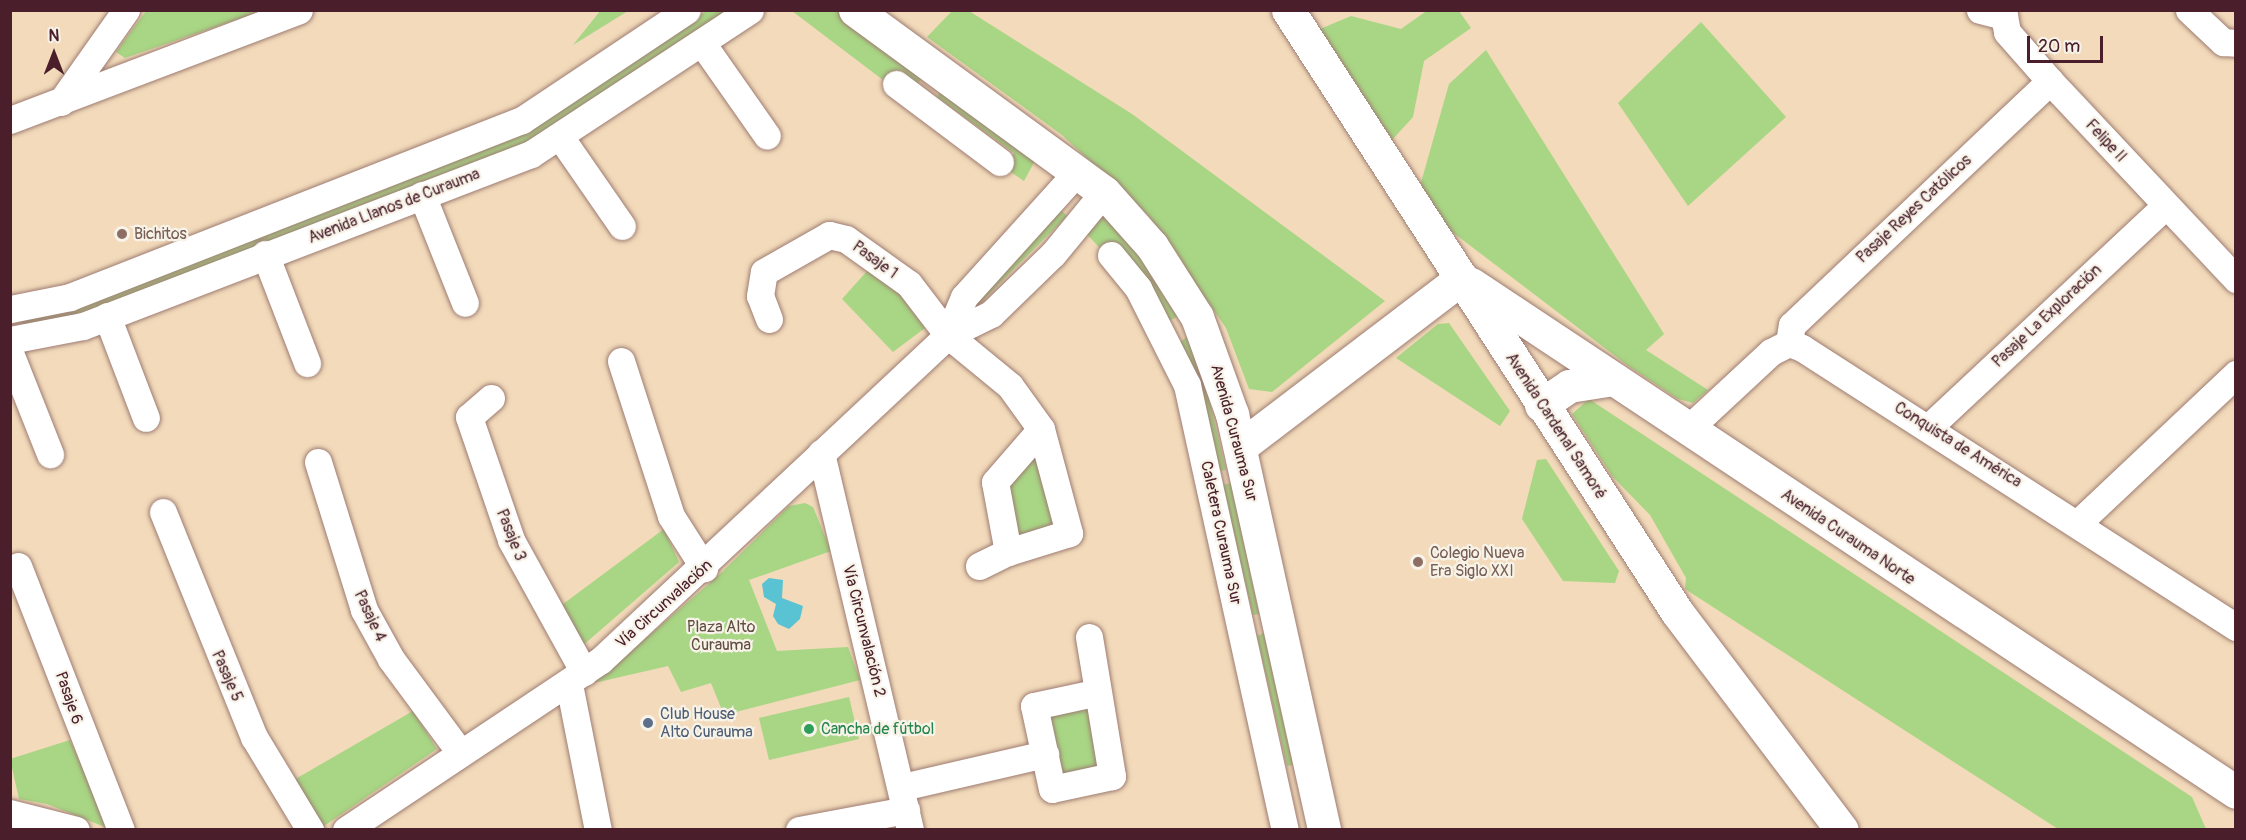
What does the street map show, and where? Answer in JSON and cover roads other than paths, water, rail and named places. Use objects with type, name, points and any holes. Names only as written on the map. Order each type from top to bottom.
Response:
[{"type":"main road","name":"Avenida Curauma Sur","points":[[855,10],[1104,192],[1152,246],[1197,317],[1243,459],[1324,830]]},
{"type":"main road","name":"Avenida Cardenal Samoré","points":[[1288,10],[1462,278],[1541,405],[1677,612],[1842,830]]},
{"type":"main road","name":"Avenida Curauma Norte","points":[[1462,278],[2235,792]]},
{"type":"main road","points":[[1243,459],[1462,278]]},
{"type":"main road","points":[[1541,405],[1569,386],[1612,379]]},
{"type":"street","points":[[61,102],[126,10]]},
{"type":"street","points":[[10,120],[299,10]]},
{"type":"street","name":"Avenida Llanos de Curauma","points":[[10,309],[70,297],[522,120],[687,10]]},
{"type":"street","name":"Avenida Llanos de Curauma","points":[[10,340],[58,334],[422,195],[561,138],[750,10]]},
{"type":"street","points":[[2189,10],[2223,42],[2235,43]]},
{"type":"street","name":"Felipe II","points":[[1997,12],[2007,32],[2050,81],[2235,279]]},
{"type":"street","points":[[702,43],[767,136]]},
{"type":"street","points":[[919,101],[941,72]]},
{"type":"street","name":"Pasaje Reyes Católicos","points":[[1789,344],[1792,326],[2050,81]]},
{"type":"street","points":[[896,84],[1000,162]]},
{"type":"street","points":[[561,138],[622,226]]},
{"type":"street","points":[[948,335],[964,297],[1078,171]]},
{"type":"street","points":[[948,335],[991,314],[1053,255],[1104,192]]},
{"type":"street","points":[[422,195],[465,303]]},
{"type":"street","name":"Pasaje La Exploración","points":[[1930,426],[2165,206]]},
{"type":"street","name":"Pasaje 1","points":[[769,319],[760,296],[764,272],[829,235],[846,239],[909,284],[948,335]]},
{"type":"street","points":[[265,255],[307,363]]},
{"type":"street","name":"Caletera Curauma Sur","points":[[1111,255],[1127,269],[1164,334],[1187,384],[1210,479],[1285,830]]},
{"type":"street","points":[[107,316],[146,418]]},
{"type":"street","points":[[1164,334],[1197,317]]},
{"type":"street","points":[[948,335],[1010,386],[1041,429],[1069,532],[1008,552],[980,566]]},
{"type":"street","name":"Vía Circunvalación","points":[[346,830],[459,752],[576,678],[705,568],[821,453],[948,335]]},
{"type":"street","points":[[1688,429],[1771,352],[1789,344]]},
{"type":"street","name":"Conquista de América","points":[[1789,344],[1930,426],[2079,522],[2235,627]]},
{"type":"street","points":[[10,354],[50,454]]},
{"type":"street","points":[[621,361],[671,516],[705,568]]},
{"type":"street","points":[[2079,522],[2235,374]]},
{"type":"street","name":"Pasaje 3","points":[[491,398],[469,417],[510,540],[576,678]]},
{"type":"street","points":[[1008,552],[995,482],[1041,429]]},
{"type":"street","name":"Vía Circunvalación 2","points":[[821,453],[906,809]]},
{"type":"street","points":[[1210,479],[1243,459]]},
{"type":"street","name":"Pasaje 4","points":[[318,462],[364,610],[391,659],[459,752]]},
{"type":"street","name":"Pasaje 5","points":[[163,512],[254,737],[310,830]]},
{"type":"street","name":"Pasaje 6","points":[[18,566],[121,830]]},
{"type":"street","points":[[1243,630],[1279,621]]},
{"type":"street","points":[[1089,637],[1097,679],[1094,693],[1112,776],[1052,789],[1034,706],[1094,693]]},
{"type":"street","points":[[576,678],[598,830]]},
{"type":"street","points":[[799,830],[906,809],[1045,754]]},
{"type":"street","points":[[1274,779],[1311,770]]},
{"type":"street","points":[[10,813],[76,830]]},
{"type":"water","points":[[769,578],[783,580],[782,598],[803,606],[800,619],[789,629],[778,624],[773,616],[776,604],[764,597],[762,584]]},
{"type":"place","name":"Bichitos","points":[[122,234]]},
{"type":"place","name":"Colegio Nueva Era Siglo XXI","points":[[1418,562]]},
{"type":"place","name":"Club House Alto Curauma","points":[[648,723]]},
{"type":"place","name":"Cancha de fútbol","points":[[809,729]]},
{"type":"park label","name":"Plaza Alto Curauma","points":[[721,636]]}]
